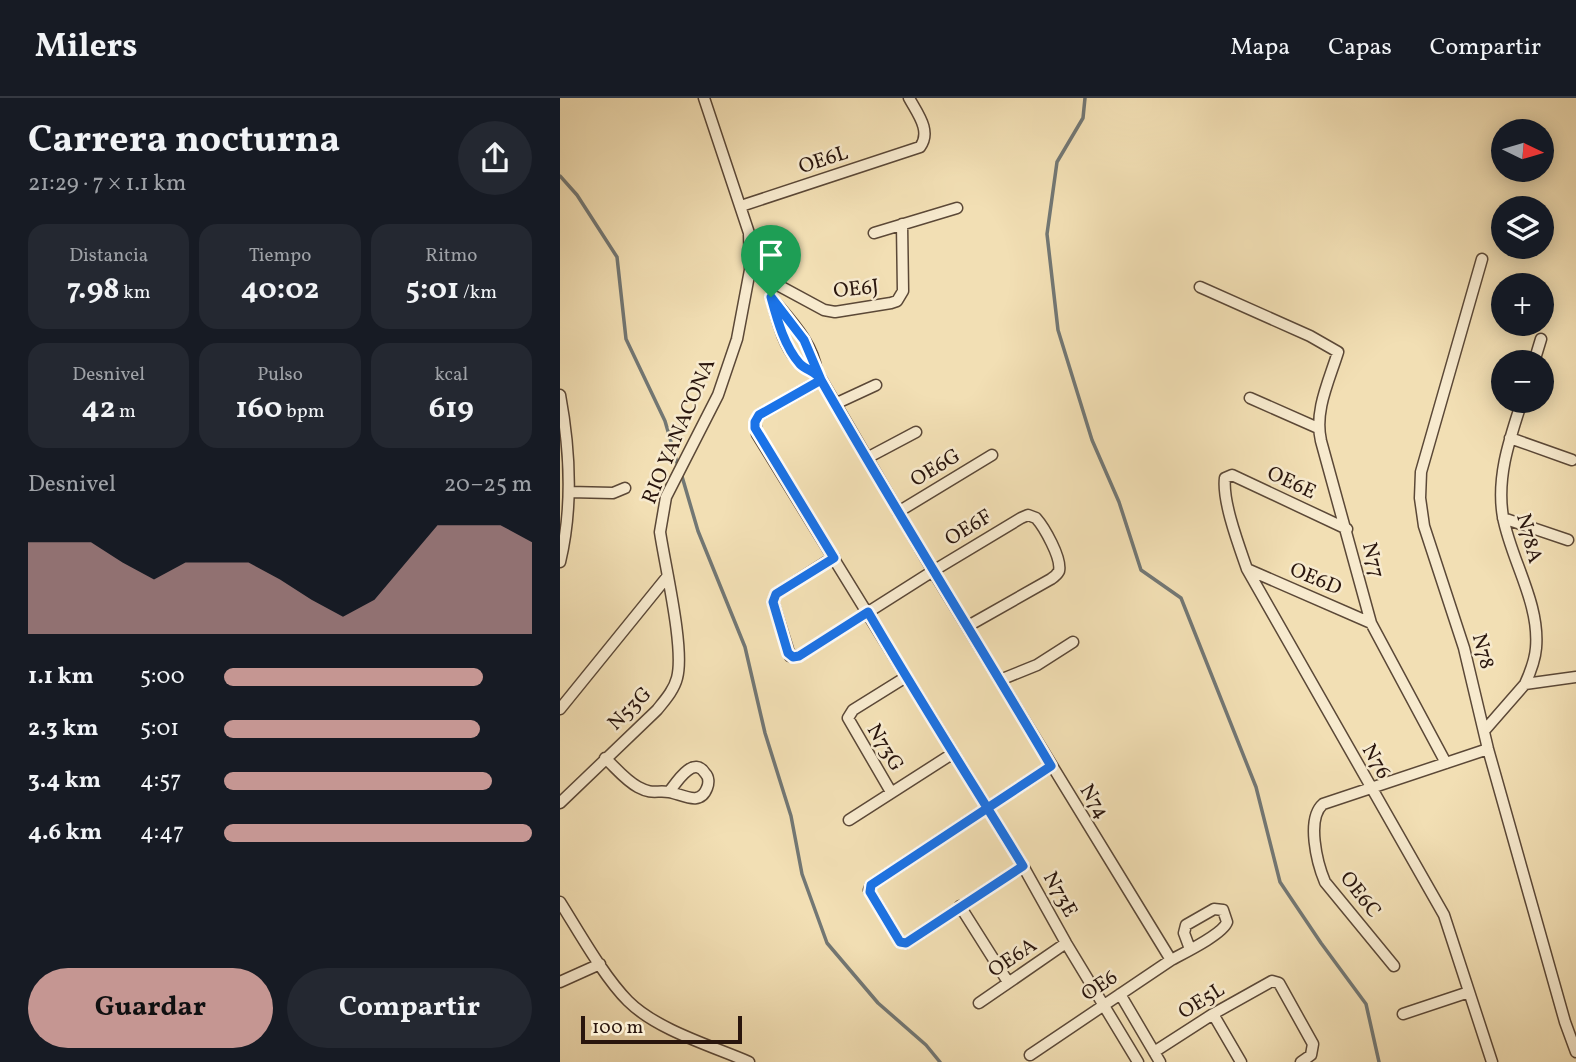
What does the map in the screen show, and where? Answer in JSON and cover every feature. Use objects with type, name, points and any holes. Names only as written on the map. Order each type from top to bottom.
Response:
[{"type":"street","name":"RIO YANACONA","points":[[667,577],[660,523],[671,486],[709,413],[737,339],[750,271],[749,233],[704,98]]},
{"type":"street","name":"OE6L","points":[[741,206],[916,149],[923,144],[925,131],[909,98]]},
{"type":"street","points":[[874,233],[957,208]]},
{"type":"street","name":"OE6J","points":[[750,271],[824,310],[847,310],[891,303],[897,300],[903,291],[902,225]]},
{"type":"street","name":"N78","points":[[1482,259],[1421,472],[1420,498],[1424,526],[1464,648],[1488,749],[1565,1022],[1576,1052]]},
{"type":"street","points":[[767,280],[778,323],[792,353],[804,368],[819,376]]},
{"type":"street","name":"N77","points":[[1200,286],[1338,352],[1320,408],[1318,428],[1371,623],[1446,763]]},
{"type":"street","points":[[771,297],[804,340],[819,376]]},
{"type":"street","points":[[1538,350],[1541,339]]},
{"type":"street","name":"N74","points":[[819,376],[933,571],[1171,960]]},
{"type":"street","name":"N73E","points":[[819,376],[759,415],[755,422],[757,434],[1023,866],[1138,1062]]},
{"type":"street","points":[[835,404],[876,385]]},
{"type":"street","points":[[560,394],[569,492],[560,562]]},
{"type":"street","points":[[1250,398],[1318,428]]},
{"type":"street","name":"N78A","points":[[1518,413],[1503,469],[1501,492],[1503,518],[1535,628],[1536,650],[1525,684]]},
{"type":"street","points":[[867,458],[916,432]]},
{"type":"street","points":[[1510,438],[1572,460]]},
{"type":"street","name":"OE6G","points":[[898,512],[992,455]]},
{"type":"street","name":"OE6E","points":[[1224,482],[1227,476],[1232,475],[1347,529]]},
{"type":"street","name":"N76","points":[[1224,482],[1247,569],[1444,915],[1492,1062]]},
{"type":"street","points":[[569,492],[613,492],[625,488]]},
{"type":"street","name":"OE6F","points":[[834,558],[776,594],[774,606],[788,653],[793,657],[799,656],[1021,518],[1028,515],[1036,518],[1054,550],[1058,573],[968,626]]},
{"type":"street","points":[[1503,518],[1568,540]]},
{"type":"street","name":"OE6D","points":[[1247,569],[1371,623]]},
{"type":"street","points":[[560,709],[667,577]]},
{"type":"street","name":"N53G","points":[[560,803],[657,710],[675,685],[680,659],[667,577]]},
{"type":"street","points":[[1000,680],[1037,665],[1073,642]]},
{"type":"street","name":"N73G","points":[[891,792],[848,718],[853,710],[906,677]]},
{"type":"street","points":[[1485,731],[1525,684],[1576,677]]},
{"type":"street","name":"OE6C","points":[[1394,966],[1325,882],[1316,848],[1316,814],[1319,807],[1488,749]]},
{"type":"street","points":[[849,820],[952,754]]},
{"type":"street","points":[[605,758],[625,779],[637,787],[658,794],[670,792]]},
{"type":"street","points":[[1023,866],[906,943],[900,942],[870,892],[871,885],[1051,766]]},
{"type":"street","points":[[560,902],[600,964],[628,1001],[667,1027],[749,1062]]},
{"type":"street","points":[[960,906],[1008,982]]},
{"type":"street","name":"OE6A","points":[[979,1003],[1066,943]]},
{"type":"street","name":"OE6","points":[[1030,1055],[1190,949]]},
{"type":"street","points":[[560,982],[600,964]]},
{"type":"street","name":"OE5L","points":[[1157,1057],[1213,1014],[1268,982],[1279,983],[1313,1044],[1311,1055],[1301,1062]]},
{"type":"street","points":[[1403,1014],[1469,992]]},
{"type":"street","points":[[1120,994],[1157,1057]]},
{"type":"street","points":[[1213,1014],[1241,1062]]},
{"type":"waterway","points":[[1085,98],[1083,118],[1057,162],[1047,234],[1058,330],[1092,440],[1119,502],[1141,570],[1181,598],[1256,787],[1280,882],[1366,1004],[1379,1062]]},
{"type":"waterway","points":[[560,176],[577,195],[617,257],[626,339],[665,421],[678,466]]},
{"type":"waterway","points":[[681,473],[698,531],[745,647],[765,733],[791,816],[802,874],[827,943],[878,1003],[926,1045],[940,1062]]},
{"type":"route","points":[[771,297],[778,323],[792,353],[804,368],[817,372],[821,380],[933,571],[1051,766],[987,807],[871,885],[870,892],[900,942],[906,943],[1023,866],[987,807],[952,754],[868,612],[799,656],[793,657],[788,653],[773,602],[776,594],[834,558],[755,428],[759,415],[821,380],[804,340],[771,297]]}]
